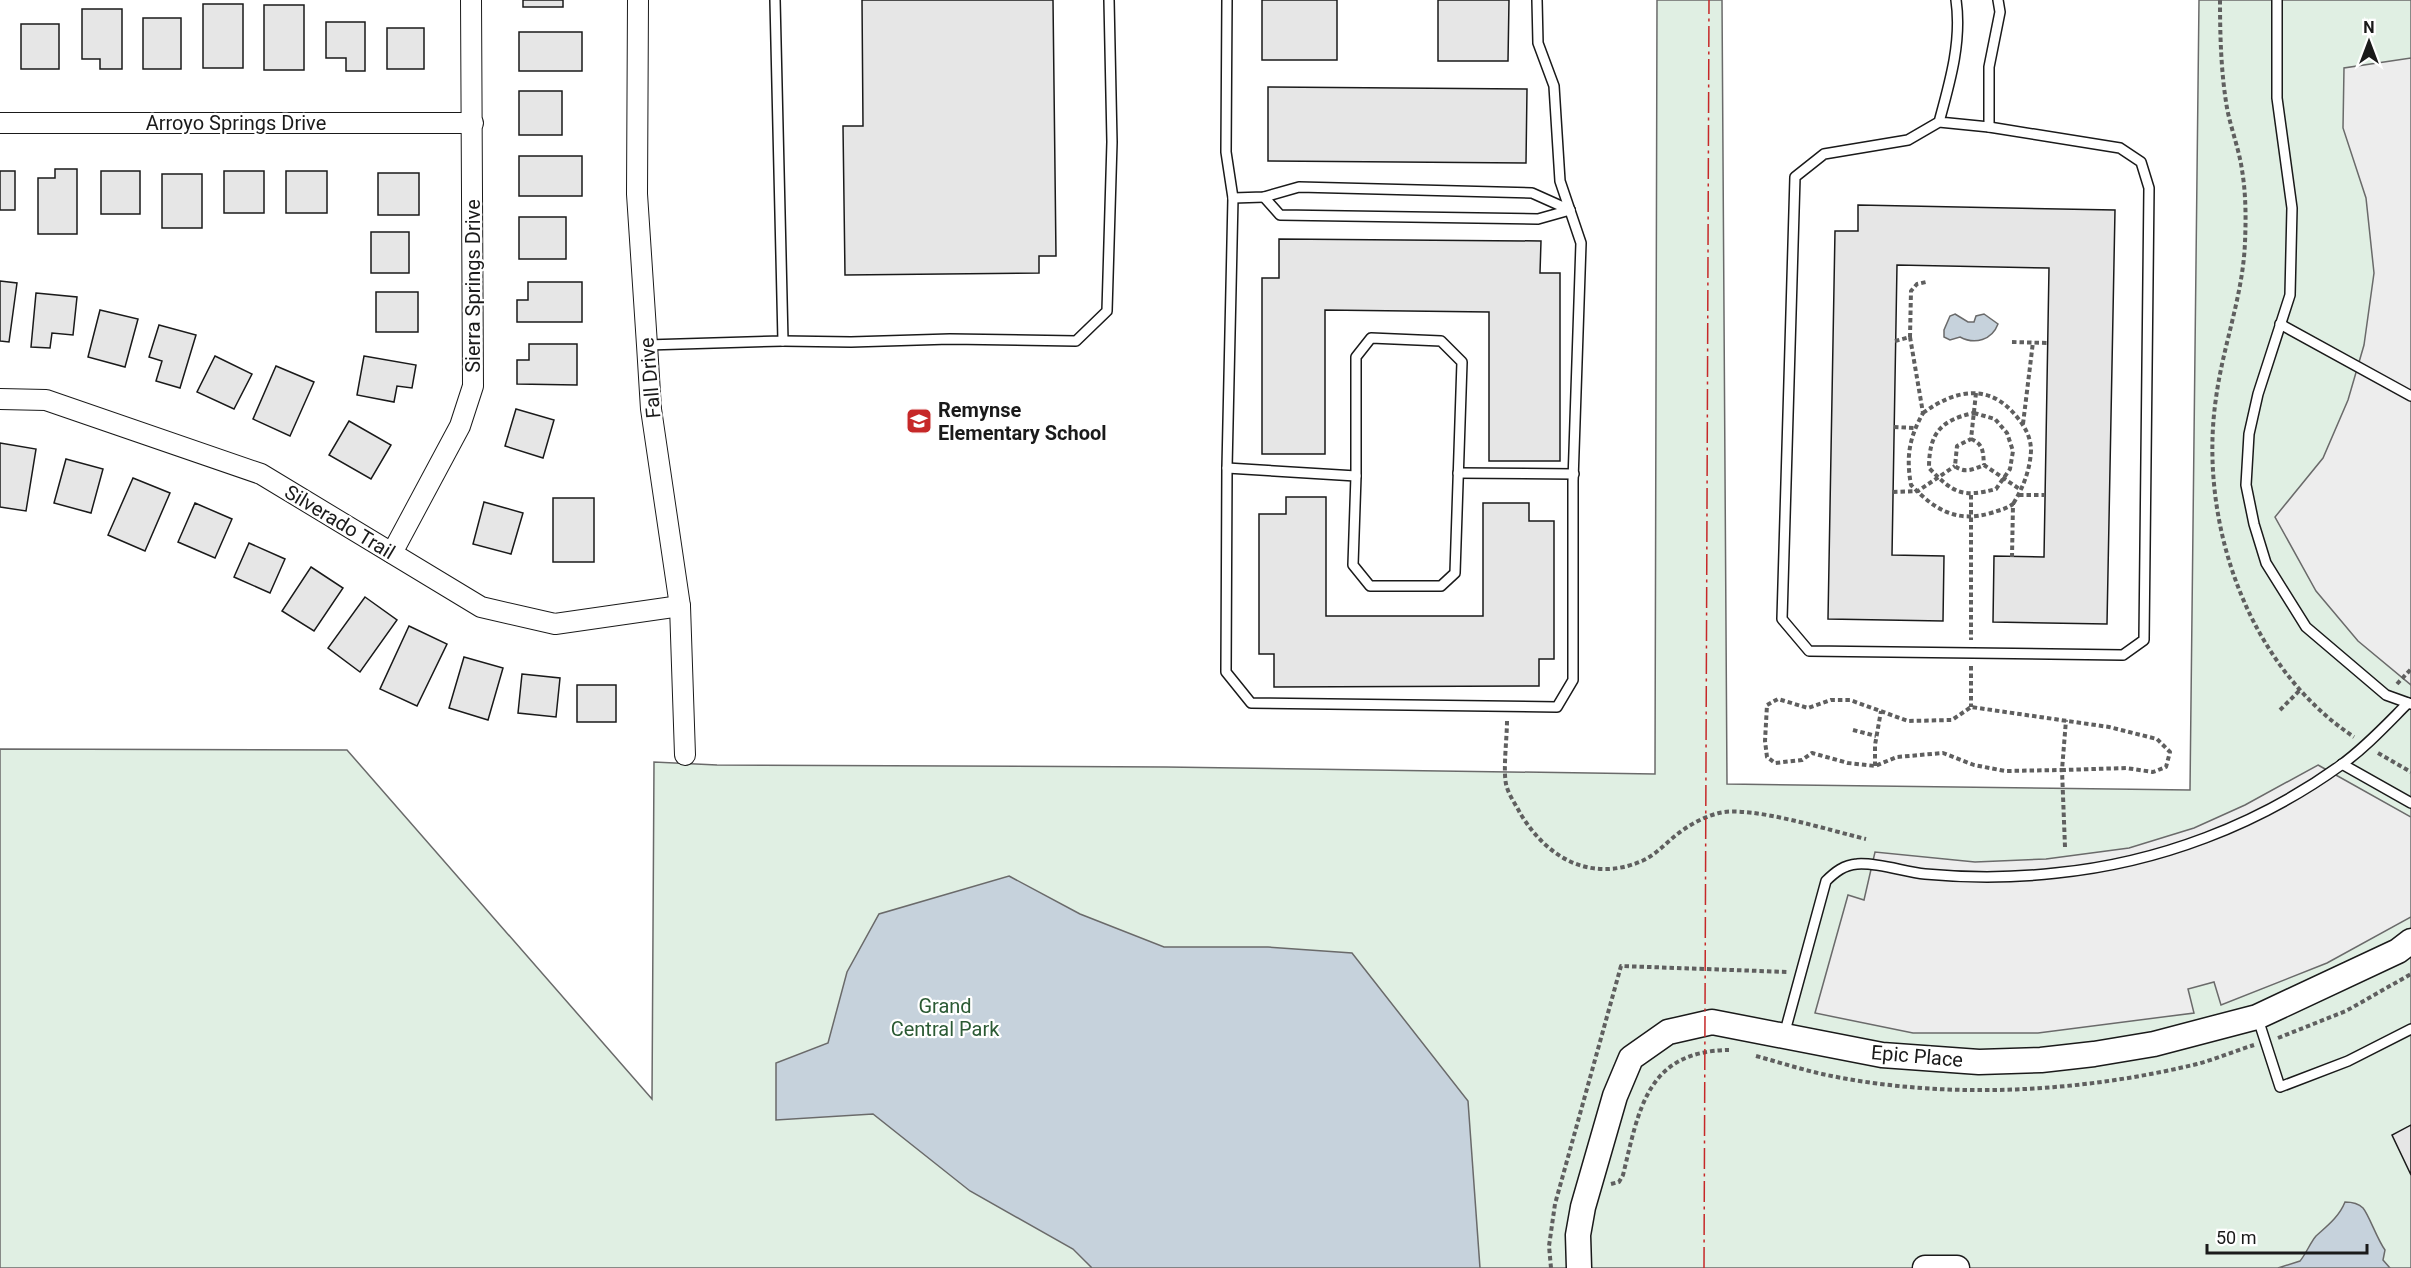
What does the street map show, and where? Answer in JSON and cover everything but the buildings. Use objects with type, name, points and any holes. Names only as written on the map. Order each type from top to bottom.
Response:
[{"type":"street","name":"Sierra Springs Drive","points":[[392,554],[460,426],[473,386],[471,0]]},
{"type":"street","name":"Fall Drive","points":[[638,0],[637,194],[651,410],[680,606],[686,754]]},
{"type":"street","name":"Arroyo Springs Drive","points":[[0,123],[473,123]]},
{"type":"street","name":"Silverado Trail","points":[[0,399],[46,400],[261,474],[480,607],[555,624],[680,606]]},
{"type":"street","name":"Epic Place","points":[[1579,1268],[1578,1235],[1582,1207],[1615,1096],[1631,1058],[1668,1032],[1712,1022],[1882,1055],[1979,1062],[2041,1060],[2154,1044],[2258,1017],[2398,951],[2411,941]]},
{"type":"street","points":[[1925,1268],[1956,1268]]},
{"type":"lane","points":[[775,0],[783,341]]},
{"type":"lane","points":[[647,345],[950,339],[1076,341],[1107,311],[1112,142],[1109,0]]},
{"type":"lane","points":[[1227,0],[1226,152],[1233,198],[1227,468],[1226,672],[1251,703],[1557,708],[1573,680],[1574,474],[1581,243],[1560,181],[1554,86],[1538,43],[1537,1]]},
{"type":"lane","points":[[1939,122],[1953,72],[1958,15],[1956,0]]},
{"type":"lane","points":[[1989,127],[1989,67],[2000,12],[1998,0]]},
{"type":"lane","points":[[1784,1035],[1826,881],[1840,868],[1857,864],[1924,874],[1996,877],[2056,873],[2108,866],[2154,856],[2208,838],[2280,802],[2342,764],[2409,703],[2386,695],[2306,627],[2266,563],[2248,494],[2249,434],[2258,394],[2290,295],[2292,208],[2277,98],[2277,0]]},
{"type":"lane","points":[[1939,122],[1989,127],[2120,148],[2141,162],[2149,188],[2144,640],[2123,655],[1809,651],[1782,619],[1795,177],[1824,154],[1908,140],[1939,122]]},
{"type":"lane","points":[[1233,198],[1264,197],[1299,187],[1532,193],[1570,210]]},
{"type":"lane","points":[[1264,197],[1280,215],[1538,219],[1570,210]]},
{"type":"lane","points":[[2280,324],[2411,396]]},
{"type":"lane","points":[[1371,338],[1441,341],[1462,362],[1455,573],[1441,586],[1370,586],[1353,564],[1356,476],[1356,357],[1371,338]]},
{"type":"lane","points":[[1227,468],[1356,476]]},
{"type":"lane","points":[[1458,472],[1574,474]]},
{"type":"lane","points":[[2342,764],[2411,803]]},
{"type":"lane","points":[[2258,1017],[2280,1087],[2348,1061],[2411,1029]]},
{"type":"path","points":[[1923,413],[1910,337],[1911,291],[1917,284],[1926,282]]},
{"type":"path","points":[[1895,341],[1910,337]]},
{"type":"path","points":[[2012,342],[2048,343]]},
{"type":"path","points":[[2023,424],[2033,342]]},
{"type":"path","points":[[1971,439],[1976,393]]},
{"type":"path","points":[[1976,393],[1994,396],[2012,411],[2027,429],[2031,449],[2028,472],[2013,504],[2006,509],[1973,518],[1954,516],[1937,508],[1911,485],[1908,449],[1914,428],[1923,413],[1937,403],[1956,396],[1976,393]]},
{"type":"path","points":[[1974,413],[1995,419],[2007,433],[2013,452],[2010,469],[1996,489],[1961,494],[1929,468],[1929,449],[1937,432],[1955,417],[1974,413]]},
{"type":"path","points":[[1894,427],[1914,428]]},
{"type":"path","points":[[1955,466],[1957,446],[1971,439],[1983,448],[1984,465]]},
{"type":"path","points":[[1984,465],[2005,479],[2020,493],[2045,495]]},
{"type":"path","points":[[1955,466],[1960,470],[1970,471],[1984,465]]},
{"type":"path","points":[[1893,492],[1918,491],[1955,466]]},
{"type":"path","points":[[1971,494],[1973,518],[1971,707]]},
{"type":"path","points":[[2012,557],[2013,504]]},
{"type":"path","points":[[2280,710],[2301,689]]},
{"type":"path","points":[[1779,699],[1808,708],[1831,700],[1850,700],[1908,721],[1952,720],[1971,707],[2006,714],[2109,727],[2157,738],[2170,752],[2166,767],[2153,772],[2126,768],[2005,771],[1974,765],[1943,753],[1897,757],[1875,766],[1848,763],[1812,753],[1802,760],[1776,763],[1767,757],[1765,741],[1767,705],[1779,699]]},
{"type":"path","points":[[1507,707],[1506,785],[1528,825],[1542,843],[1566,860],[1580,865],[1613,869],[1629,866],[1653,855],[1687,827],[1702,819],[1719,813],[1737,811],[1866,839]]},
{"type":"path","points":[[1875,766],[1876,736],[1881,711]]},
{"type":"path","points":[[2065,847],[2062,770],[2066,720]]},
{"type":"path","points":[[1853,730],[1876,736]]},
{"type":"path","points":[[1551,1268],[1549,1246],[1555,1204],[1621,966],[1800,973]]},
{"type":"green space","name":"Grand Central Park","points":[[1657,0],[1722,0],[1727,784],[2190,790],[2199,0],[2411,0],[2411,1268],[0,1268],[0,749],[347,750],[652,1099],[654,762],[717,765],[1166,767],[1655,774]]},
{"type":"shaded area","points":[[2411,58],[2411,685],[2358,641],[2316,591],[2275,517],[2323,458],[2348,400],[2364,345],[2374,273],[2366,198],[2343,128],[2344,68]]},
{"type":"shaded area","points":[[1955,314],[1968,322],[1974,322],[1976,316],[1984,314],[1998,324],[1992,334],[1982,340],[1971,341],[1960,337],[1950,340],[1944,337],[1944,330],[1950,316]]},
{"type":"shaded area","points":[[2318,765],[2411,817],[2411,917],[2327,963],[2221,1005],[2214,982],[2188,989],[2194,1013],[2038,1033],[1913,1033],[1815,1013],[1848,895],[1864,900],[1875,852],[1975,862],[2046,859],[2129,848],[2194,828],[2245,805]]},
{"type":"shaded area","points":[[1009,876],[1080,914],[1164,947],[1268,947],[1352,953],[1468,1101],[1480,1268],[1092,1268],[1073,1249],[970,1191],[873,1114],[776,1120],[776,1063],[828,1043],[847,972],[879,914]]},
{"type":"shaded area","points":[[2345,1202],[2357,1204],[2365,1211],[2385,1250],[2383,1260],[2390,1268],[2278,1268],[2300,1261],[2316,1236],[2336,1217]]},
{"type":"power","points":[[1704,1268],[1709,0]]},
{"type":"place","name":"Remynse Elementary School","points":[[919,421]]}]
